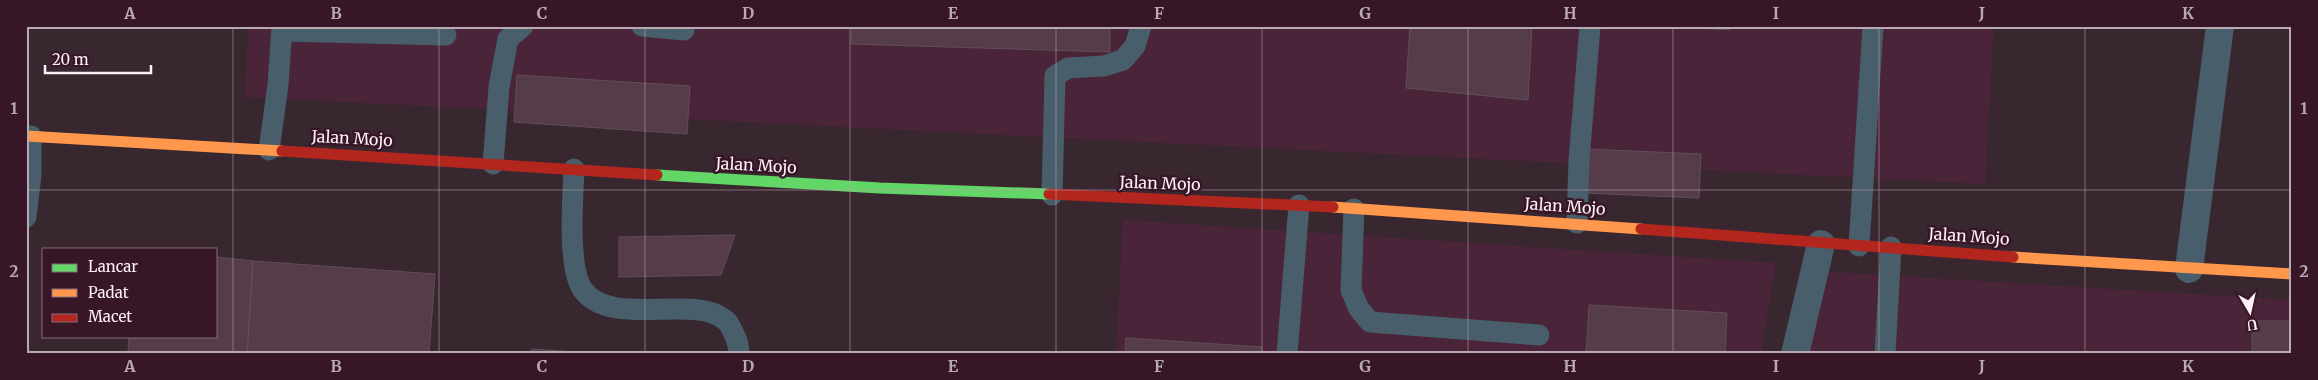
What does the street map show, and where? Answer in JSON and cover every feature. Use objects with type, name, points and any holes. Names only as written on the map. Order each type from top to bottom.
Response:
[{"type":"street","points":[[2189,269],[2220,26]]},
{"type":"street","name":"Jalan Mojo","points":[[29,136],[700,178],[1299,205],[1577,223],[1821,244],[1891,247],[2189,269],[2292,274]]},
{"type":"street","points":[[1795,354],[1821,244]]},
{"type":"lane","points":[[494,164],[498,86],[508,39],[523,26]]},
{"type":"lane","points":[[642,26],[684,30]]},
{"type":"lane","points":[[1052,195],[1055,76],[1068,68],[1104,66],[1123,60],[1135,46],[1141,26]]},
{"type":"lane","points":[[1577,223],[1579,160],[1590,26]]},
{"type":"lane","points":[[1859,246],[1873,26]]},
{"type":"lane","points":[[268,150],[278,85],[282,29],[446,35]]},
{"type":"lane","points":[[26,217],[31,175],[29,136]]},
{"type":"lane","points":[[574,169],[572,231],[575,267],[582,289],[595,302],[619,308],[710,311],[726,320],[740,344],[739,354]]},
{"type":"lane","points":[[1287,354],[1299,205]]},
{"type":"lane","points":[[1354,209],[1351,290],[1359,309],[1370,322],[1539,335]]},
{"type":"lane","points":[[1885,354],[1891,247]]},
{"type":"shaded area","points":[[248,26],[1994,26],[1985,184],[245,97]]},
{"type":"shaded area","points":[[1123,220],[1776,263],[1761,354],[1116,354]]},
{"type":"shaded area","points":[[1815,271],[2292,300],[2292,354],[1798,354]]},
{"type":"building","points":[[852,26],[1110,26],[1110,52],[851,44]]},
{"type":"building","points":[[1410,26],[1532,26],[1528,100],[1406,88]]},
{"type":"building","points":[[1675,26],[1730,26],[1729,30]]},
{"type":"building","points":[[2252,26],[2292,26],[2292,29]]},
{"type":"building","points":[[517,75],[690,86],[687,134],[514,122]]},
{"type":"building","points":[[1587,149],[1701,154],[1699,198],[1584,193]]},
{"type":"building","points":[[735,235],[721,275],[619,277],[619,237]]},
{"type":"building","points":[[218,257],[253,261],[247,354],[128,354],[129,338],[218,338]]},
{"type":"building","points":[[253,261],[435,274],[429,354],[247,354]]},
{"type":"building","points":[[1589,305],[1727,313],[1725,354],[1586,354]]},
{"type":"building","points":[[2252,321],[2292,321],[2292,354],[2252,354]]},
{"type":"building","points":[[1126,338],[1262,347],[1261,354],[1125,354]]},
{"type":"building","points":[[532,349],[602,354],[531,354]]},
{"type":"traffic: fast","points":[[657,175],[880,188],[1049,194]]},
{"type":"traffic: slow","points":[[26,136],[282,151]]},
{"type":"traffic: slow","points":[[1333,207],[1641,229]]},
{"type":"traffic: slow","points":[[2013,257],[2292,274]]},
{"type":"traffic: jam","points":[[282,151],[657,175]]},
{"type":"traffic: jam","points":[[1049,194],[1333,207]]},
{"type":"traffic: jam","points":[[1641,229],[2013,257]]}]
